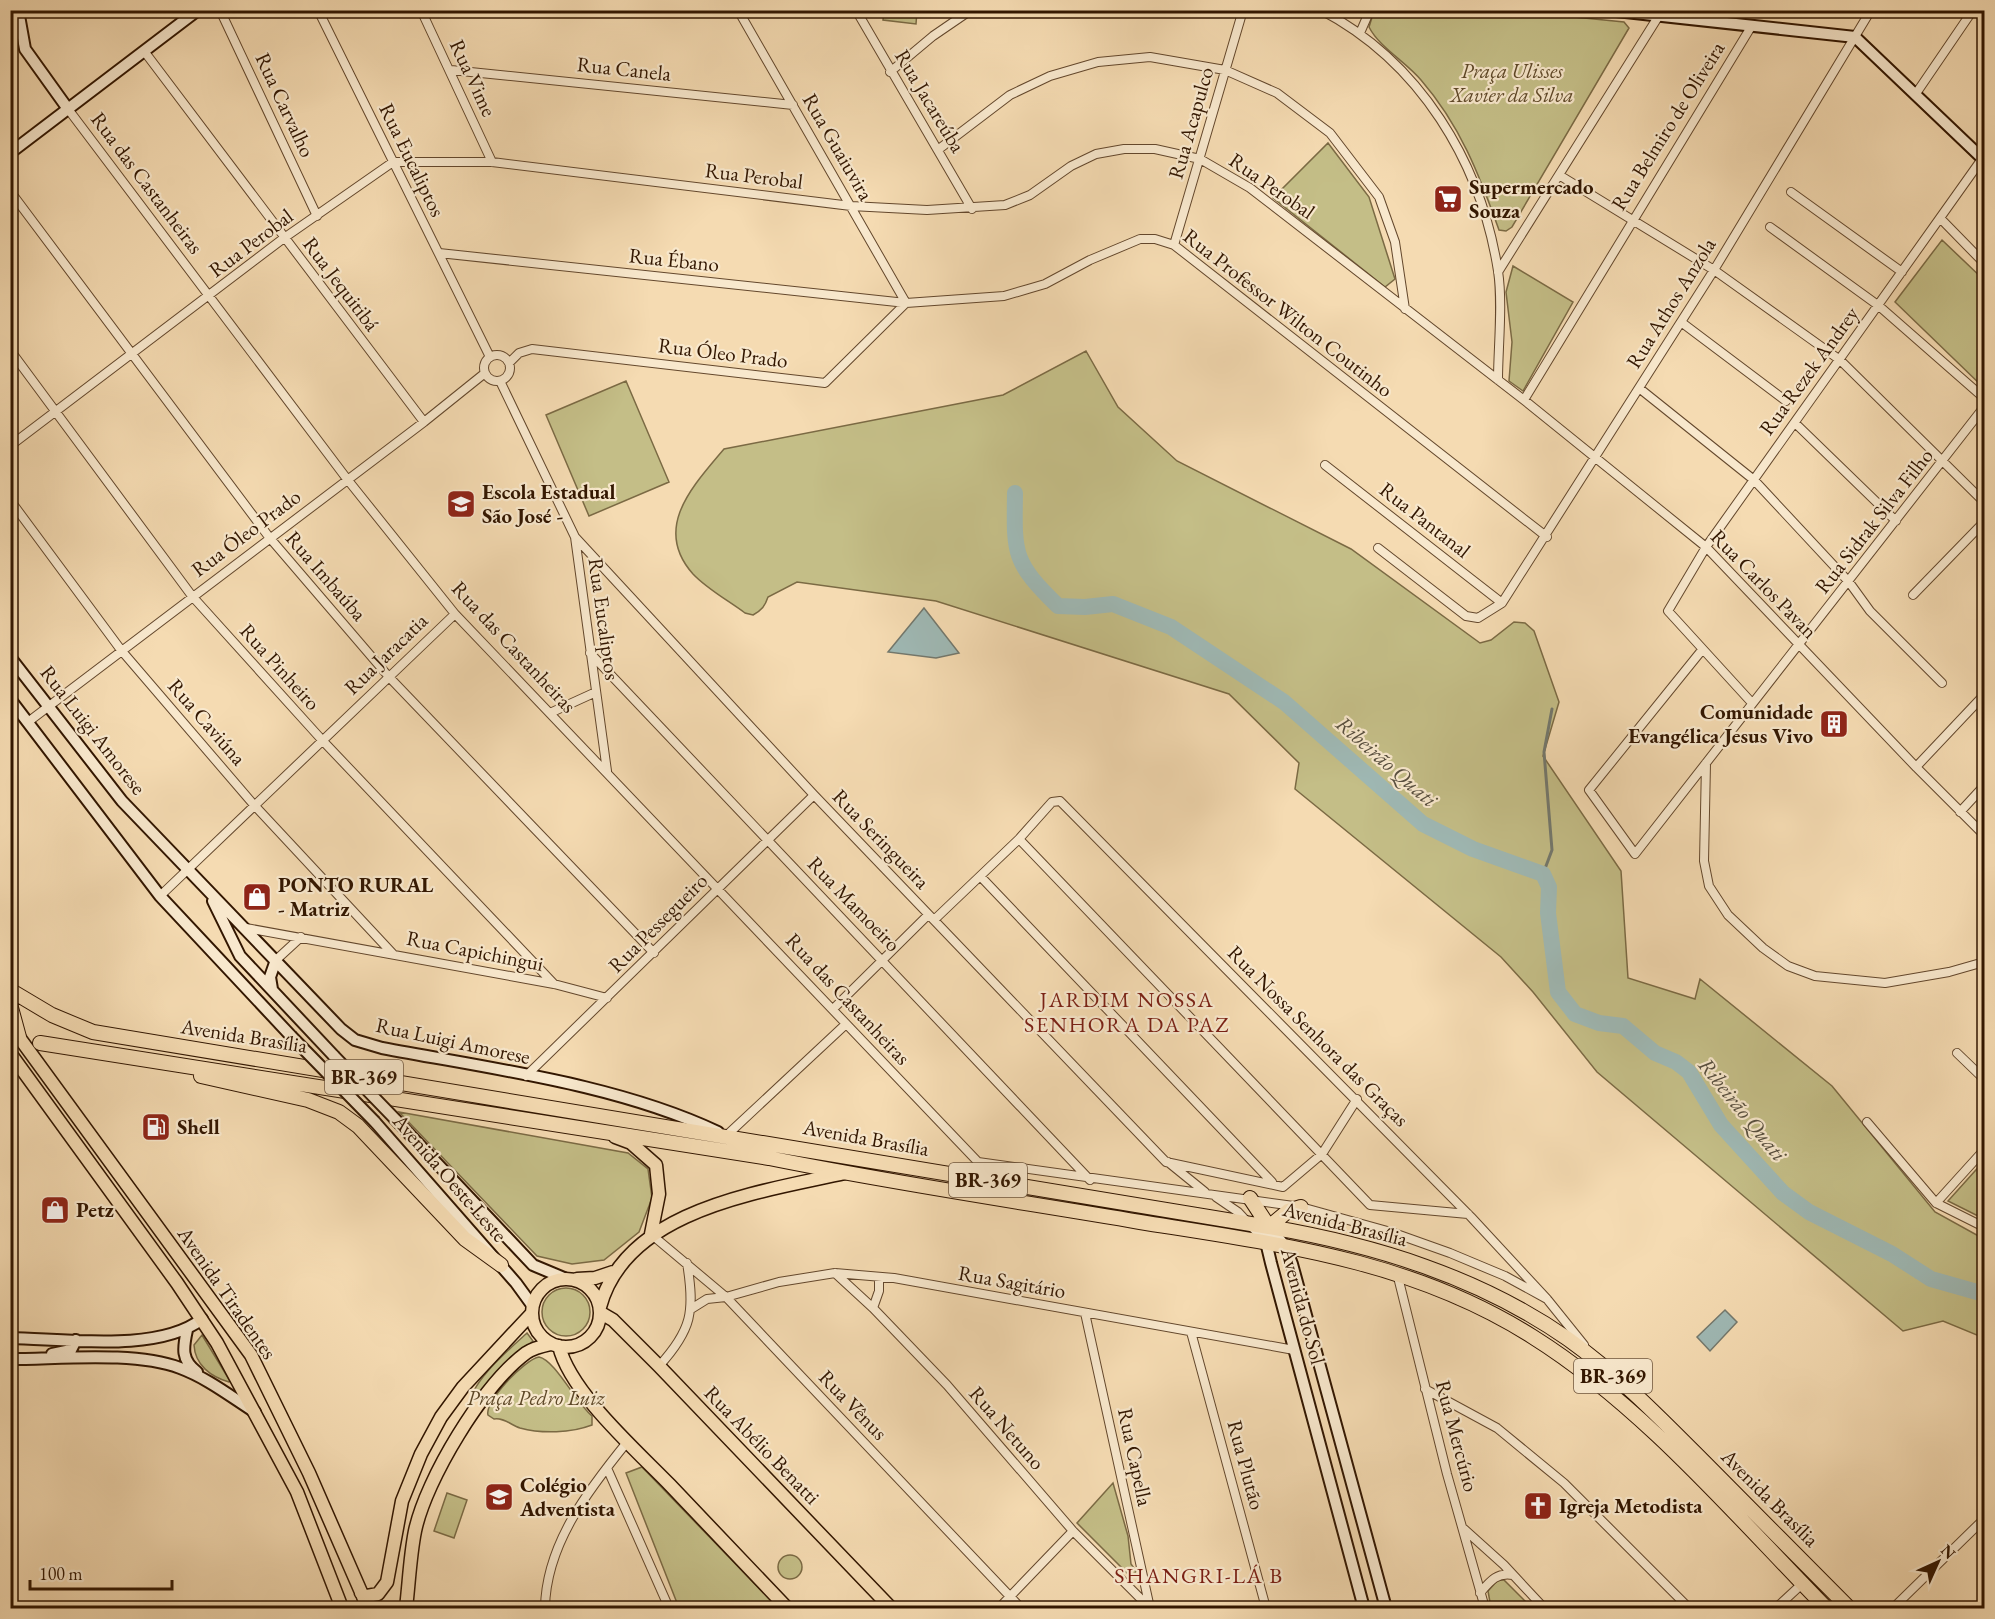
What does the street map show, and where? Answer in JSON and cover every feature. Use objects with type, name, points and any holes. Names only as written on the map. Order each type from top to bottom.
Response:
[{"type":"highway","name":"Avenida Brasília","points":[[10,990],[52,1016],[93,1032],[1269,1227],[1360,1245],[1428,1267],[1510,1305],[1559,1334],[1595,1360],[1657,1415],[1849,1608]]},
{"type":"highway","points":[[10,1004],[15,1031]]},
{"type":"highway","name":"Avenida Brasília","points":[[40,1043],[769,1158],[845,1173],[1266,1242],[1396,1272],[1497,1316],[1580,1369],[1642,1421],[1826,1608]]},
{"type":"highway","points":[[140,1059],[231,1084],[308,1100],[339,1112],[358,1126],[465,1239],[501,1265]]},
{"type":"highway","points":[[1250,1198],[1269,1227],[1288,1211],[1301,1207]]},
{"type":"main road","name":"Avenida Tiradentes","points":[[15,1031],[250,1355],[309,1473],[368,1608]]},
{"type":"main road","name":"Avenida Tiradentes","points":[[10,1053],[202,1319],[256,1413],[297,1492],[342,1608]]},
{"type":"main road","points":[[10,1063],[32,1082],[49,1085],[64,1097]]},
{"type":"main road","points":[[606,1133],[631,1143],[656,1165],[660,1194],[651,1234]]},
{"type":"main road","points":[[361,1593],[367,1596],[378,1594],[387,1582],[402,1501],[421,1454],[441,1417],[463,1387],[532,1309],[544,1286],[570,1279],[595,1278],[613,1272],[651,1234],[718,1204],[845,1173]]},
{"type":"main road","points":[[406,1608],[415,1530],[433,1482],[474,1413],[493,1386],[525,1354],[555,1345],[574,1346],[584,1342],[599,1325],[601,1310],[613,1272]]},
{"type":"main road","points":[[570,1279],[594,1292],[601,1310]]},
{"type":"main road","points":[[532,1309],[535,1328],[555,1345],[577,1382],[628,1441],[787,1608]]},
{"type":"main road","name":"Rua Abélio Benatti","points":[[601,1310],[659,1366],[891,1608]]},
{"type":"main road","points":[[202,1319],[217,1321],[250,1355]]},
{"type":"main road","points":[[397,1524],[415,1530]]},
{"type":"street","points":[[10,153],[198,10]]},
{"type":"street","name":"Rua Carvalho","points":[[220,10],[317,216]]},
{"type":"street","name":"Rua Eucaliptos","points":[[318,10],[490,357]]},
{"type":"street","name":"Rua Vime","points":[[421,10],[492,162]]},
{"type":"street","name":"Rua Guaiuvira","points":[[738,10],[906,303]]},
{"type":"street","name":"Rua Jacareúba","points":[[856,10],[890,72],[939,149],[972,209]]},
{"type":"street","points":[[890,72],[933,36],[971,10]]},
{"type":"street","name":"Rua Acapulco","points":[[1174,245],[1243,10]]},
{"type":"street","points":[[1321,10],[1360,33],[1411,80],[1448,128],[1475,184],[1498,272],[1498,380]]},
{"type":"street","points":[[1360,33],[1370,10]]},
{"type":"street","points":[[1607,10],[1855,38],[1984,158]]},
{"type":"street","name":"Rua Athos Anzola","points":[[1378,548],[1467,616],[1478,618],[1503,603],[1547,537],[1714,270],[1870,10]]},
{"type":"street","points":[[1916,95],[1973,10]]},
{"type":"street","points":[[18,15],[25,50],[68,109]]},
{"type":"street","points":[[1498,272],[1658,16]]},
{"type":"street","name":"Rua Belmiro de Oliveira","points":[[1524,400],[1631,220],[1751,27]]},
{"type":"street","name":"Rua Jequitibá","points":[[144,51],[424,422]]},
{"type":"street","points":[[939,149],[1011,95],[1050,76],[1088,64],[1150,57],[1225,70],[1277,93],[1330,133],[1344,151],[1379,198],[1395,242],[1405,309]]},
{"type":"street","name":"Rua Canela","points":[[451,70],[793,105]]},
{"type":"street","name":"Rua das Castanheiras","points":[[68,109],[347,479],[455,614],[973,1157],[984,1165]]},
{"type":"street","name":"Rua Perobal","points":[[10,446],[210,297],[284,238],[393,162],[492,162],[852,206],[927,210],[1005,206],[1030,195],[1071,166],[1096,154],[1124,148],[1155,148],[1200,159],[1250,188],[1498,380]]},
{"type":"street","name":"Rua Rezek Andrey","points":[[1702,650],[1668,611],[1706,547],[1984,158]]},
{"type":"street","points":[[1559,175],[1714,270],[1840,360],[1984,501]]},
{"type":"street","name":"Rua Imbaúba","points":[[10,191],[269,537],[389,677],[654,952]]},
{"type":"street","points":[[1791,192],[1902,272]]},
{"type":"street","points":[[1940,218],[1984,263]]},
{"type":"street","points":[[1770,227],[1879,306],[1984,398]]},
{"type":"street","name":"Rua Professor Wilton Coutinho","points":[[906,303],[1004,296],[1045,284],[1090,260],[1140,239],[1155,239],[1174,245],[1547,537]]},
{"type":"street","name":"Rua Ébano","points":[[439,253],[906,303]]},
{"type":"street","name":"Rua Óleo Prado","points":[[509,363],[519,353],[532,349],[825,383],[906,303]]},
{"type":"street","points":[[1681,322],[1786,401]]},
{"type":"street","name":"Rua Pinheiro","points":[[10,350],[192,596],[322,741],[554,984]]},
{"type":"street","points":[[499,355],[509,363],[509,374],[500,381],[494,381],[485,373],[485,364],[490,357],[499,355]]},
{"type":"street","name":"Rua Óleo Prado","points":[[28,722],[269,537],[424,422],[485,373]]},
{"type":"street","name":"Rua Carlos Pavan","points":[[1498,380],[1706,547],[1799,646],[1984,835]]},
{"type":"street","name":"Rua Eucaliptos","points":[[500,381],[575,537],[607,771]]},
{"type":"street","points":[[1639,388],[1754,480],[1849,582],[1870,611],[1942,683]]},
{"type":"street","name":"Rua Sidrak Silva Filho","points":[[1702,650],[1589,790],[1635,854],[1984,407]]},
{"type":"street","points":[[1795,423],[1896,522]]},
{"type":"street","name":"Rua Pantanal","points":[[1324,465],[1503,603]]},
{"type":"street","name":"Rua Caviúna","points":[[10,500],[121,651],[254,805],[393,954]]},
{"type":"street","points":[[1913,595],[1984,522]]},
{"type":"street","name":"Rua Seringueira","points":[[575,537],[814,795],[1167,1161],[1208,1193],[1228,1202],[1266,1242]]},
{"type":"street","name":"Rua Jaracatia","points":[[160,897],[455,614]]},
{"type":"street","points":[[1702,650],[1752,703]]},
{"type":"street","name":"Rua Mamoeiro","points":[[591,653],[1090,1180]]},
{"type":"street","name":"Rua Luigi Amorese","points":[[10,657],[122,801],[211,896],[246,928],[341,1029],[355,1040],[382,1048],[526,1076],[685,1117],[726,1136]]},
{"type":"street","points":[[550,713],[596,692]]},
{"type":"street","points":[[1916,767],[1984,695]]},
{"type":"street","points":[[10,699],[160,897]]},
{"type":"street","points":[[1706,761],[1704,861],[1709,886],[1728,915],[1763,948],[1788,966],[1815,976],[1885,983],[1948,972],[1984,962]]},
{"type":"street","points":[[1960,812],[1984,786]]},
{"type":"street","name":"Rua Pessegueiro","points":[[526,1076],[814,795]]},
{"type":"street","name":"Rua Nossa Senhora das Graças","points":[[1020,839],[1052,802],[1060,801],[1357,1099],[1468,1214],[1547,1299],[1595,1360]]},
{"type":"street","points":[[834,1010],[883,960],[981,877],[1020,839],[1370,1205],[1468,1214]]},
{"type":"street","points":[[981,877],[1273,1184]]},
{"type":"street","points":[[211,896],[240,956],[533,1265],[570,1279]]},
{"type":"street","name":"Avenida Oeste Leste","points":[[160,897],[375,1122],[501,1265],[532,1309]]},
{"type":"street","name":"Rua Capichingui","points":[[246,928],[554,984],[607,998]]},
{"type":"street","points":[[276,994],[271,987],[270,977],[276,960],[301,937]]},
{"type":"street","points":[[726,1136],[846,1024]]},
{"type":"street","points":[[1957,1053],[1984,1079]]},
{"type":"street","points":[[1167,1161],[1283,1187],[1322,1154],[1357,1099]]},
{"type":"street","points":[[1867,1122],[1936,1203],[1984,1227]]},
{"type":"street","points":[[1936,1203],[1984,1150]]},
{"type":"street","name":"Avenida Brasília","points":[[984,1165],[1090,1180],[1250,1198],[1301,1207],[1391,1232],[1450,1253],[1504,1276],[1547,1299]]},
{"type":"street","name":"Avenida do Sol","points":[[1269,1227],[1266,1242],[1364,1608]]},
{"type":"street","name":"Avenida do Sol","points":[[1269,1227],[1285,1246],[1386,1608]]},
{"type":"street","name":"Rua Vênus","points":[[651,1234],[726,1297],[1021,1608]]},
{"type":"street","points":[[659,1366],[677,1346],[689,1324],[691,1309],[687,1263]]},
{"type":"street","name":"Rua Mercúrio","points":[[1396,1272],[1425,1389],[1485,1608]]},
{"type":"street","name":"Rua Sagitário","points":[[691,1309],[707,1299],[726,1297],[779,1281],[835,1273],[879,1277],[1294,1350]]},
{"type":"street","name":"Rua Netuno","points":[[835,1273],[873,1308],[946,1385],[1073,1531],[1150,1608]]},
{"type":"street","points":[[873,1308],[879,1291],[879,1277]]},
{"type":"street","name":"Rua Capella","points":[[1085,1313],[1150,1608]]},
{"type":"street","points":[[10,1338],[120,1341],[170,1336],[187,1330],[202,1319]]},
{"type":"street","points":[[187,1330],[184,1357],[188,1365],[256,1413]]},
{"type":"street","name":"Rua Plutão","points":[[1191,1332],[1266,1608]]},
{"type":"street","points":[[28,1359],[71,1350],[76,1340]]},
{"type":"street","points":[[10,1359],[146,1359],[180,1368],[204,1378]]},
{"type":"street","points":[[1425,1389],[1497,1428],[1564,1484],[1689,1608]]},
{"type":"street","points":[[1307,1398],[1326,1395]]},
{"type":"street","points":[[545,1608],[545,1597],[557,1548],[579,1507],[628,1441]]},
{"type":"street","points":[[607,1468],[669,1608]]},
{"type":"street","points":[[1893,1608],[1984,1519]]},
{"type":"street","points":[[1463,1528],[1514,1575],[1544,1608]]},
{"type":"street","points":[[999,1608],[1073,1531]]},
{"type":"street","points":[[1480,1593],[1496,1576],[1504,1573],[1514,1575]]},
{"type":"street","points":[[1776,1608],[1802,1584]]},
{"type":"green space","points":[[884,11],[917,11],[916,24],[883,20]]},
{"type":"green space","name":"Praça Ulisses Xavier da Silva","points":[[1374,11],[1515,11],[1624,22],[1629,28],[1512,227],[1506,231],[1499,230],[1484,189],[1458,132],[1435,97],[1408,67],[1379,41],[1369,27]]},
{"type":"green space","points":[[1328,143],[1369,197],[1395,279],[1385,287],[1273,198]]},
{"type":"green space","points":[[1942,240],[1984,280],[1984,388],[1895,302]]},
{"type":"green space","points":[[1513,266],[1573,302],[1523,391],[1509,381],[1512,342],[1506,292]]},
{"type":"green space","points":[[1086,351],[1118,407],[1177,461],[1351,549],[1480,643],[1491,640],[1514,622],[1525,623],[1534,631],[1559,702],[1543,756],[1621,871],[1628,978],[1695,999],[1700,979],[1832,1086],[1935,1212],[1984,1239],[1984,1338],[1943,1321],[1903,1331],[1597,1072],[1533,992],[1501,957],[1295,789],[1299,763],[1229,694],[936,601],[797,582],[768,597],[763,608],[753,615],[745,613],[711,590],[693,574],[681,557],[676,540],[677,524],[682,508],[700,478],[724,449],[1003,395]]},
{"type":"green space","points":[[626,381],[669,482],[589,516],[546,415]]},
{"type":"green space","points":[[399,1112],[628,1153],[648,1169],[652,1198],[639,1232],[604,1260],[572,1264],[537,1256]]},
{"type":"green space","points":[[1984,1161],[1984,1219],[1948,1201]]},
{"type":"green space","points":[[561,1288],[571,1288],[586,1298],[590,1312],[589,1321],[580,1332],[571,1336],[561,1336],[546,1326],[542,1317],[542,1307],[552,1292]]},
{"type":"green space","points":[[527,1333],[533,1341],[520,1351],[471,1406],[471,1397],[483,1377]]},
{"type":"green space","points":[[202,1335],[229,1382],[210,1373],[197,1359],[194,1345]]},
{"type":"green space","name":"Praça Pedro Luiz","points":[[539,1357],[552,1366],[592,1416],[592,1425],[566,1431],[538,1431],[520,1428],[488,1415],[488,1409],[499,1391],[525,1365]]},
{"type":"green space","points":[[642,1467],[778,1608],[679,1608],[626,1473]]},
{"type":"green space","points":[[1113,1483],[1128,1536],[1131,1564],[1136,1571],[1132,1578],[1077,1523]]},
{"type":"green space","points":[[447,1493],[467,1500],[454,1538],[434,1531]]},
{"type":"green space","points":[[790,1555],[799,1558],[802,1567],[799,1576],[790,1579],[781,1576],[778,1567],[781,1558]]},
{"type":"green space","points":[[1498,1580],[1504,1580],[1532,1608],[1491,1608],[1488,1591]]},
{"type":"water","points":[[924,608],[959,653],[936,658],[888,652]]},
{"type":"water","points":[[1725,1310],[1737,1322],[1710,1351],[1697,1337]]},
{"type":"waterway","name":"Ribeirão Quati","points":[[1015,493],[1015,531],[1019,556],[1032,578],[1058,606],[1085,607],[1113,604],[1171,627],[1284,702],[1423,824],[1473,849],[1543,874],[1549,887],[1548,913],[1558,992],[1575,1014],[1599,1023],[1623,1026],[1655,1053],[1676,1062],[1689,1072],[1721,1125],[1783,1193],[1809,1212],[1892,1254],[1931,1279],[1984,1294]]},
{"type":"waterway","points":[[1543,874],[1552,850],[1544,752],[1552,709]]},
{"type":"place","name":"Supermercado Souza","points":[[1448,199]]},
{"type":"place","name":"Escola Estadual São José -","points":[[461,504]]},
{"type":"place","name":"Comunidade Evangélica Jesus Vivo","points":[[1834,724]]},
{"type":"place","name":"PONTO RURAL - Matriz","points":[[257,897]]},
{"type":"place","name":"Shell","points":[[156,1127]]},
{"type":"place","name":"Petz","points":[[55,1210]]},
{"type":"place","name":"Colégio Adventista","points":[[499,1497]]},
{"type":"place","name":"Igreja Metodista","points":[[1538,1506]]},
{"type":"district","name":"JARDIM NOSSA SENHORA DA PAZ","points":[[1127,1012]]},
{"type":"district","name":"SHANGRI-LÁ B","points":[[1199,1575]]}]
